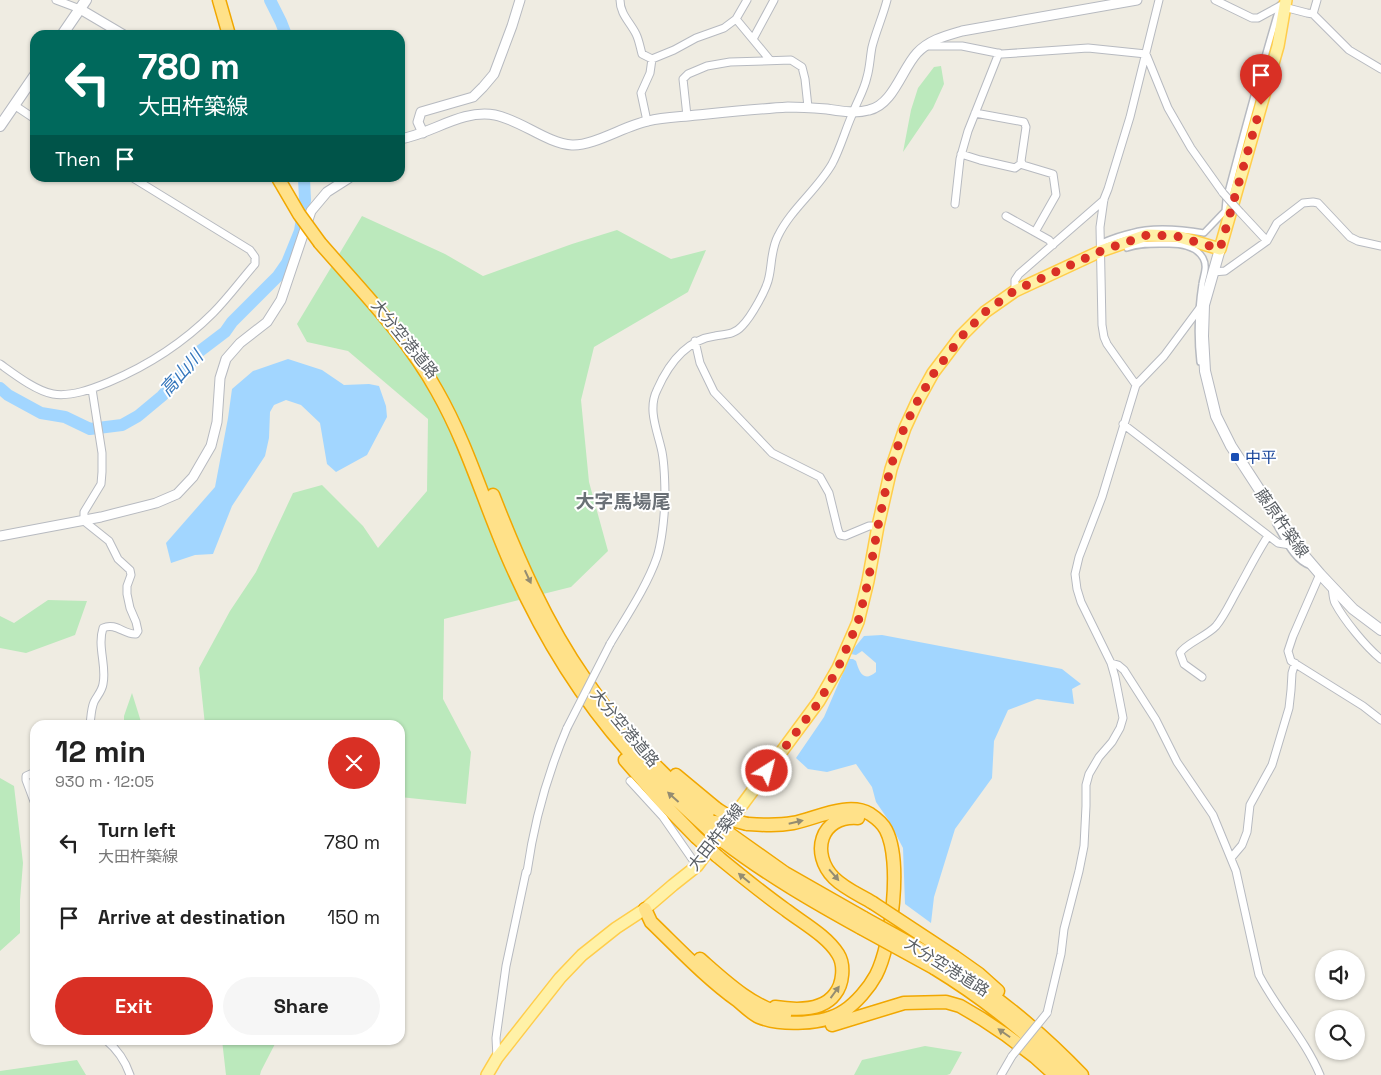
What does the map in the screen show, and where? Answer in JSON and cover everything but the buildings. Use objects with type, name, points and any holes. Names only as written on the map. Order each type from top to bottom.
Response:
[{"type":"highway","points":[[219,0],[228,30]]},
{"type":"highway","name":"大分空港道路","points":[[280,182],[299,214],[320,243],[388,322],[420,363],[433,384],[459,434],[512,566],[532,608],[566,668],[619,741],[661,786],[727,838],[756,866],[803,896],[863,923],[992,995],[1057,1049],[1083,1075]]},
{"type":"highway","name":"大分空港道路","points":[[320,243],[401,328],[440,380],[470,437],[518,557],[532,586],[555,631],[585,679],[639,748],[712,826]]},
{"type":"highway","points":[[532,608],[572,685],[602,730],[647,786],[717,856],[755,888],[824,938],[840,956],[841,982],[835,995],[826,1002],[811,1008],[758,1011]]},
{"type":"highway","points":[[585,679],[652,754],[717,809],[736,821],[773,826],[795,823],[840,810],[857,810],[869,814],[885,828],[890,838],[894,858],[894,900],[885,948],[876,975],[855,1002],[843,1012],[823,1020],[782,1023],[718,987],[651,922],[645,909]]},
{"type":"highway","points":[[758,1011],[803,1017],[820,1015],[846,1002],[870,974],[881,947],[890,893],[890,874],[882,838],[877,828],[863,819],[850,817],[840,819],[825,832],[821,845],[822,856],[824,864],[833,877],[847,888],[873,903],[955,957],[979,974],[1043,1029],[1083,1075]]},
{"type":"highway","name":"大分空港道路","points":[[937,964],[953,980],[1011,1023],[1055,1061],[1068,1075]]},
{"type":"highway","points":[[758,1011],[771,1024],[804,1031],[819,1029],[904,1003],[946,1002],[960,1006],[1006,1035],[1036,1057],[1055,1075]]},
{"type":"main road","points":[[65,30],[86,0]]},
{"type":"main road","points":[[1220,249],[1271,70],[1284,3]]},
{"type":"main road","points":[[0,126],[30,82]]},
{"type":"main road","name":"大田杵築線","points":[[487,1075],[496,1058],[560,978],[582,955],[616,928],[645,909],[697,866],[819,702],[838,668],[858,622],[868,582],[890,469],[904,428],[934,373],[962,336],[985,312],[1014,291],[1101,250],[1147,235],[1176,236],[1220,249]]},
{"type":"main road","name":"藤原杵築線","points":[[1220,249],[1201,307],[1205,370],[1216,416],[1231,446],[1292,546],[1353,609],[1381,630]]},
{"type":"street","points":[[56,0],[80,9],[116,30]]},
{"type":"street","points":[[422,133],[418,122],[421,112],[473,97],[494,74],[520,0]]},
{"type":"street","points":[[620,0],[622,13],[637,35],[642,54],[652,59],[696,38],[724,28],[736,19],[747,0]]},
{"type":"street","points":[[753,39],[774,0]]},
{"type":"street","points":[[496,1058],[496,1038],[506,966],[542,795],[554,758],[567,728],[657,557],[661,540],[665,501],[664,470],[652,405],[656,391],[668,369],[684,349],[695,341],[713,336],[728,335],[742,327],[761,297],[769,280],[777,238],[832,163],[862,94],[868,76],[873,45],[887,0]]},
{"type":"street","points":[[405,138],[475,114],[508,118],[558,142],[573,145],[586,143],[647,121],[687,116],[788,106],[853,112],[870,110],[880,105],[889,96],[917,52],[936,38],[962,31],[1137,0]]},
{"type":"street","points":[[1136,385],[1104,337],[1102,325],[1100,227],[1104,199],[1130,117],[1159,0]]},
{"type":"street","points":[[1215,0],[1252,18],[1258,18],[1284,3]]},
{"type":"street","points":[[1313,14],[1317,0]]},
{"type":"street","points":[[1284,3],[1313,14],[1349,50],[1381,69]]},
{"type":"street","points":[[1101,250],[1131,232],[1189,230],[1204,233],[1225,211],[1228,192],[1272,29],[1284,3]]},
{"type":"street","points":[[736,19],[770,60]]},
{"type":"street","points":[[925,46],[962,46],[999,53],[1088,48],[1146,54]]},
{"type":"street","points":[[955,204],[961,154],[999,53]]},
{"type":"street","points":[[1146,54],[1168,108],[1191,148],[1223,193],[1267,241]]},
{"type":"street","points":[[647,121],[641,92],[650,73],[652,59]]},
{"type":"street","points":[[687,116],[683,79],[688,74],[707,66],[730,62],[791,60],[802,67],[808,107]]},
{"type":"street","points":[[14,105],[30,116]]},
{"type":"street","points":[[976,113],[1024,122],[1026,127],[1022,163]]},
{"type":"street","points":[[961,154],[1015,168],[1022,163]]},
{"type":"street","points":[[1022,163],[1023,165],[1053,174],[1056,195],[1035,232]]},
{"type":"street","points":[[0,364],[29,383],[52,394],[74,393],[92,389],[126,375],[151,361],[195,330],[214,312],[255,264],[255,257],[250,250],[140,182]]},
{"type":"street","points":[[0,536],[84,521],[156,503],[177,494],[193,477],[211,446],[217,422],[220,378],[226,359],[240,343],[267,322],[281,300],[311,211],[327,192],[343,182]]},
{"type":"street","points":[[1014,291],[1015,280],[1019,274],[1104,199]]},
{"type":"street","points":[[1213,272],[1225,272],[1267,241],[1277,223],[1303,203],[1318,203],[1350,237],[1358,241],[1381,246]]},
{"type":"street","points":[[1006,216],[1048,240],[1053,245]]},
{"type":"street","points":[[1001,1075],[1012,1056],[1046,1013],[1061,954],[1064,929],[1084,846],[1086,785],[1089,774],[1099,757],[1112,742],[1123,718],[1111,664],[1081,602],[1077,589],[1075,574],[1079,557],[1102,497],[1136,385],[1164,356],[1201,307],[1206,268],[1204,259],[1197,250],[1184,244],[1152,244],[1101,250]]},
{"type":"street","points":[[695,341],[700,363],[714,392],[772,453],[820,477],[829,493],[840,535],[845,536],[869,526],[878,526]]},
{"type":"street","points":[[84,521],[84,512],[101,484],[102,472],[102,453],[92,389]]},
{"type":"street","points":[[1123,424],[1268,536],[1278,543],[1292,546]]},
{"type":"street","points":[[84,521],[109,541],[118,559],[130,570],[131,575],[127,594],[138,630],[136,634],[131,634],[116,627],[108,626],[103,628],[101,646],[104,683],[94,703],[91,720]]},
{"type":"street","points":[[1202,677],[1184,664],[1180,653],[1183,648],[1216,626],[1268,536]]},
{"type":"street","points":[[1317,571],[1288,650],[1291,661],[1381,720]]},
{"type":"street","points":[[1332,587],[1334,601],[1373,652],[1381,659]]},
{"type":"street","points":[[1231,858],[1242,845],[1250,805],[1272,766],[1289,708],[1294,663]]},
{"type":"street","points":[[1111,664],[1118,665],[1124,670],[1156,720],[1177,762],[1213,815],[1236,871],[1259,975],[1307,1049],[1320,1075]]},
{"type":"street","points":[[30,774],[26,776],[26,780],[30,791]]},
{"type":"street","points":[[630,781],[663,817],[697,866]]},
{"type":"street","points":[[112,1045],[122,1057],[130,1075]]},
{"type":"green space","points":[[941,66],[944,84],[933,108],[903,152],[911,110],[918,88],[934,67]]},
{"type":"green space","points":[[362,216],[445,254],[483,276],[617,230],[671,259],[706,250],[688,292],[594,347],[581,400],[589,482],[608,551],[571,587],[444,619],[443,699],[471,752],[466,804],[405,798],[405,720],[204,720],[199,668],[230,611],[256,572],[293,493],[322,485],[363,526],[378,548],[427,491],[428,419],[348,351],[307,342],[297,324]]},
{"type":"green space","points":[[48,600],[87,601],[75,635],[26,653],[0,648],[0,616],[14,623]]},
{"type":"green space","points":[[132,693],[140,720],[124,720]]},
{"type":"green space","points":[[0,778],[14,786],[23,863],[20,933],[0,951]]},
{"type":"green space","points":[[223,1045],[274,1045],[260,1075],[226,1075]]},
{"type":"green space","points":[[925,1046],[962,1052],[950,1074],[854,1075],[862,1060]]},
{"type":"green space","points":[[77,1060],[86,1075],[0,1075],[0,1071]]},
{"type":"water","points":[[288,359],[322,370],[344,385],[369,384],[379,386],[386,406],[387,417],[367,455],[336,472],[327,464],[320,423],[301,405],[286,400],[274,405],[270,412],[269,438],[265,456],[232,506],[213,554],[195,555],[171,563],[166,543],[215,487],[232,389],[253,371]]},
{"type":"water","points":[[882,635],[1062,669],[1081,684],[1072,689],[1074,704],[1037,699],[1008,710],[994,741],[992,778],[955,829],[934,897],[931,923],[905,904],[903,848],[889,821],[876,802],[872,787],[856,764],[827,772],[808,769],[796,758],[824,717],[849,659],[856,661],[860,672],[865,676],[876,672],[876,663],[862,651],[856,655],[851,654],[864,636]]},
{"type":"waterway","name":"高山川","points":[[270,0],[284,30]]},
{"type":"waterway","name":"高山川","points":[[0,388],[8,395],[41,413],[65,417],[90,429],[122,425],[138,416],[162,396],[187,368],[196,354],[225,332],[232,322],[278,276],[287,263],[300,231],[305,200],[304,182]]},
{"type":"place","name":"中平","points":[[1235,457]]},
{"type":"district","name":"大字馬場尾","points":[[623,501]]},
{"type":"route","points":[[767,771],[819,702],[838,668],[858,622],[868,582],[890,469],[904,428],[934,373],[962,336],[985,312],[1014,291],[1101,251],[1147,235],[1176,236],[1220,249],[1261,105]]}]
